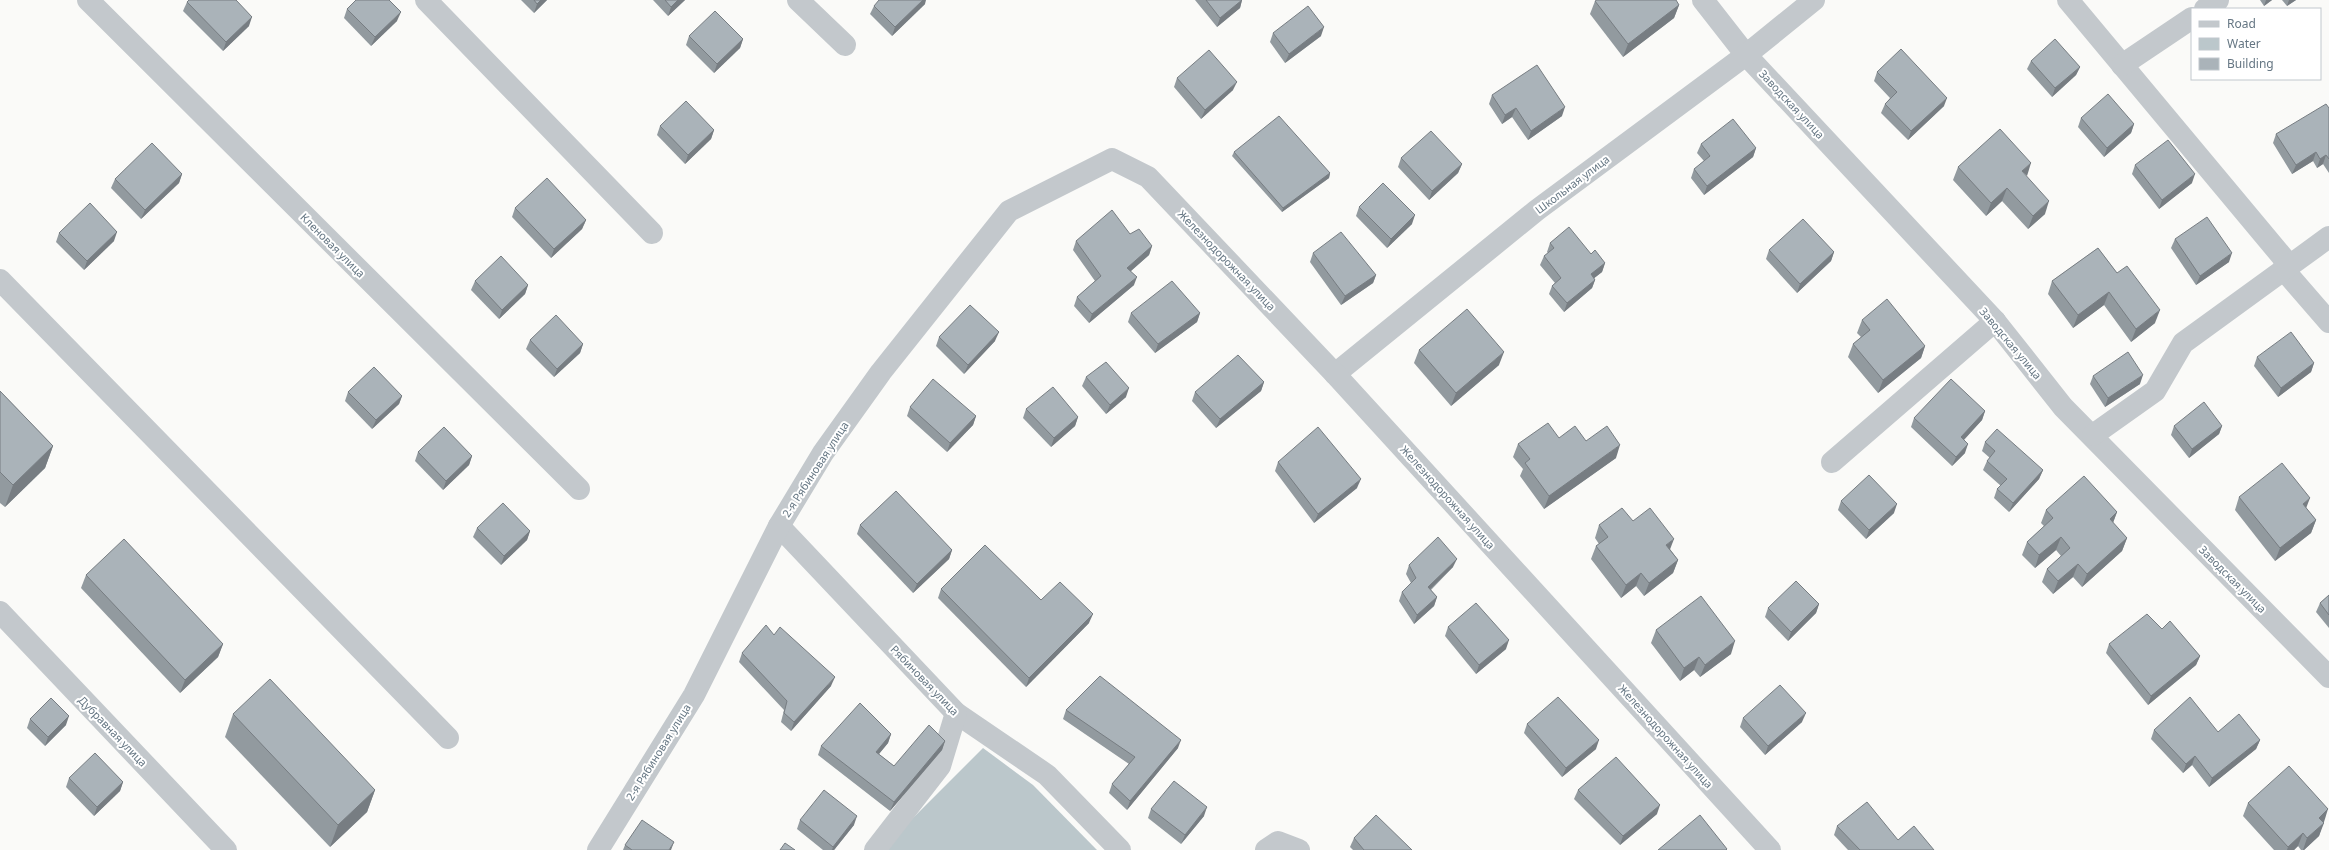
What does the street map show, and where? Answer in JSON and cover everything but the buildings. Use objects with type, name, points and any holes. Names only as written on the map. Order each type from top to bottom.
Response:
[{"type":"street","name":"Кленовая улица","points":[[88,0],[579,489]]},
{"type":"street","points":[[426,0],[652,233]]},
{"type":"street","points":[[798,0],[845,44]]},
{"type":"street","name":"Заводская улица","points":[[1703,0],[1746,55],[1995,321],[2063,406],[2329,676]]},
{"type":"street","name":"Школьная улица","points":[[1335,374],[1537,210],[1746,55],[1814,0]]},
{"type":"street","points":[[2068,0],[2287,267],[2329,322]]},
{"type":"street","points":[[2206,8],[2218,0]]},
{"type":"street","points":[[2122,65],[2191,19]]},
{"type":"street","name":"Железнодорожная улица","points":[[1112,159],[1148,177],[1335,374],[1770,850]]},
{"type":"street","name":"2-я Рябиновая улица","points":[[598,850],[694,695],[779,526],[823,453],[881,372],[1009,211],[1112,159]]},
{"type":"street","points":[[2093,435],[2155,391],[2183,343],[2329,238]]},
{"type":"street","points":[[0,280],[448,738]]},
{"type":"street","points":[[1832,462],[1995,321]]},
{"type":"street","name":"Рябиновая улица","points":[[779,526],[956,713],[1047,775],[1120,850]]},
{"type":"street","name":"Дубравная улица","points":[[0,612],[226,850]]},
{"type":"street","points":[[875,850],[940,766],[956,713]]},
{"type":"street","points":[[1266,850],[1278,842],[1299,850]]},
{"type":"water","points":[[983,748],[1033,785],[1097,850],[884,850],[912,819]]}]
